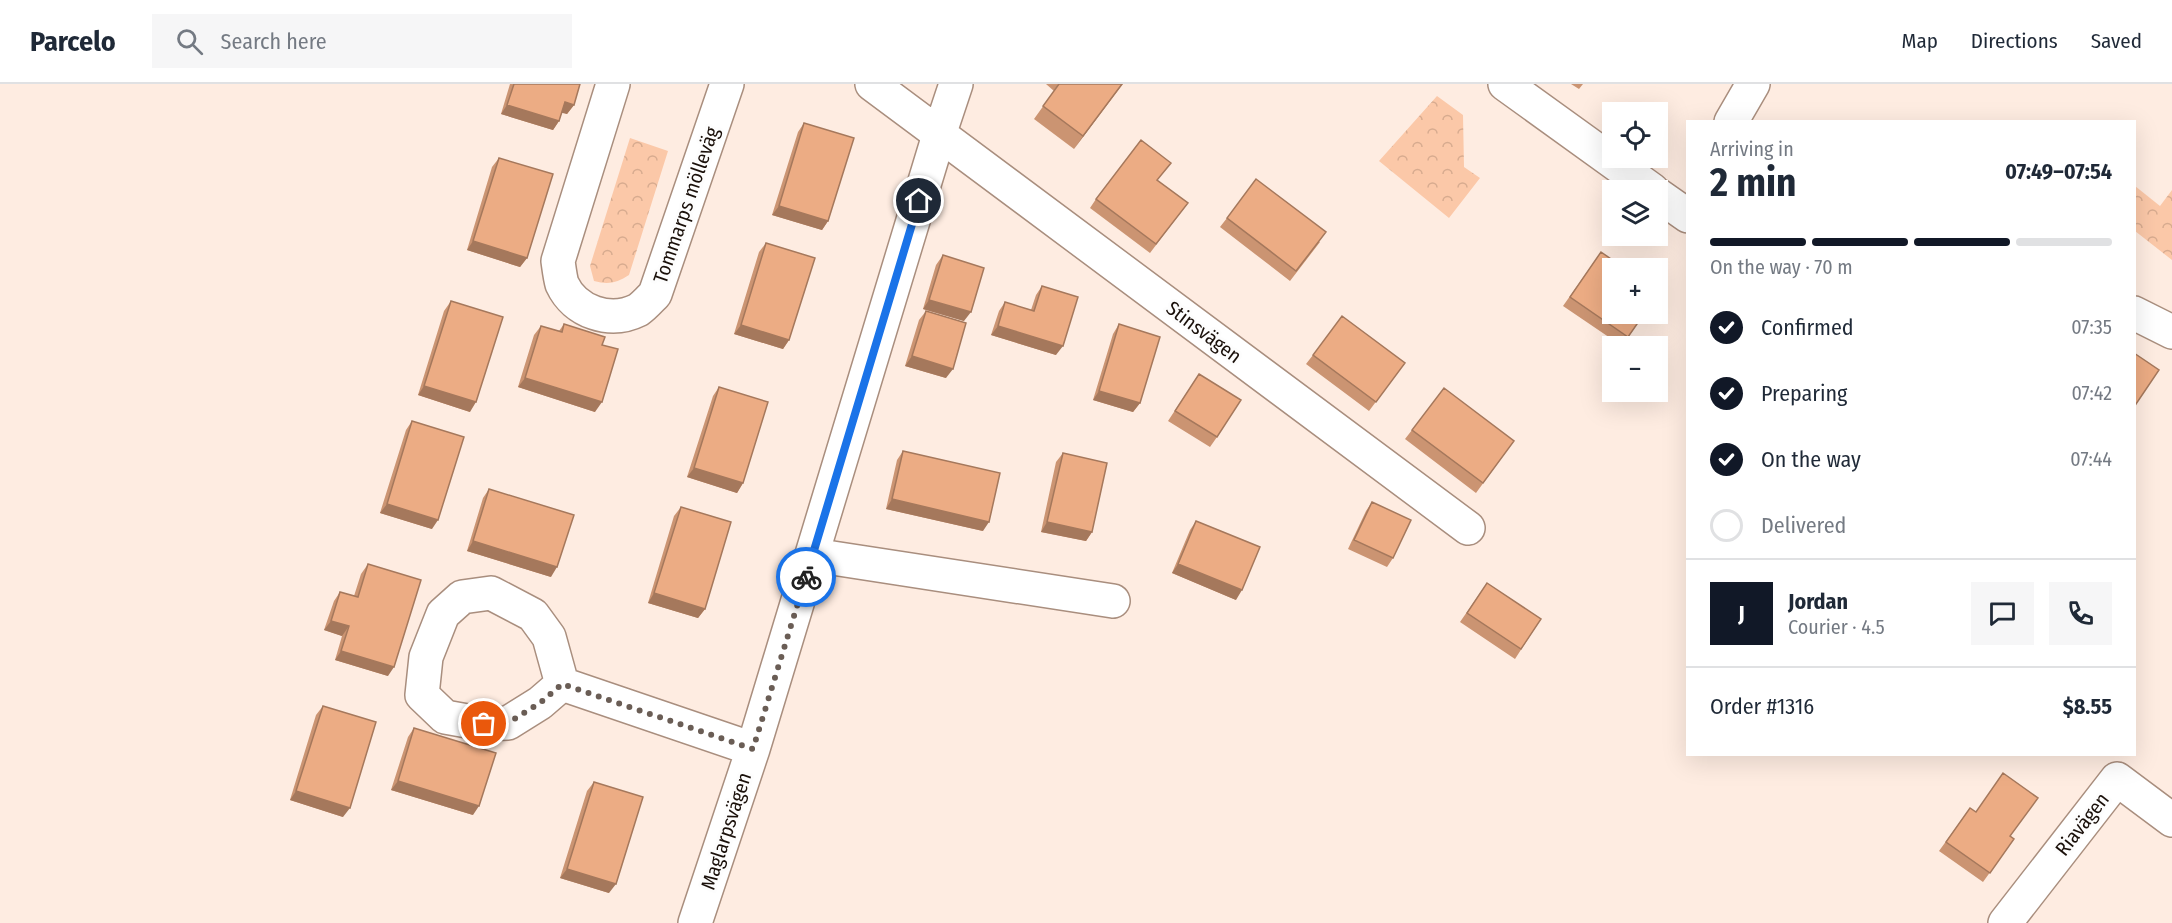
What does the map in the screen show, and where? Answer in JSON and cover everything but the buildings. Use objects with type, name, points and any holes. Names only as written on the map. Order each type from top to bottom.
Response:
[{"type":"street","name":"Tommarps mölleväg","points":[[613,84],[558,261],[562,284],[576,304],[594,314],[615,316],[638,309],[655,294],[728,84]]},
{"type":"street","points":[[872,84],[939,135]]},
{"type":"street","name":"Maglarpsvägen","points":[[695,923],[753,749],[956,84]]},
{"type":"street","points":[[1505,84],[1638,180]]},
{"type":"street","points":[[1732,120],[1753,84]]},
{"type":"street","name":"Stinsvägen","points":[[939,135],[1468,528]]},
{"type":"street","points":[[2136,314],[2172,332]]},
{"type":"street","points":[[813,555],[1113,601]]},
{"type":"street","points":[[491,593],[534,615],[549,637],[562,684],[540,703],[508,723],[484,724],[445,717],[422,695],[426,657],[443,614],[462,597],[491,593]]},
{"type":"street","points":[[562,684],[753,749]]},
{"type":"street","name":"Riavägen","points":[[2005,923],[2117,779],[2172,820]]},
{"type":"green space","points":[[1437,96],[1463,115],[1464,167],[1480,178],[1449,218],[1379,161]]},
{"type":"green space","points":[[630,138],[668,151],[629,275],[608,283],[594,281],[590,266]]},
{"type":"green space","points":[[2136,187],[2160,206],[2172,190],[2172,260],[2136,232]]},
{"type":"way so far","points":[[484,724],[508,723],[540,703],[562,684],[753,749],[806,577]]},
{"type":"route","points":[[806,577],[919,201]]}]
